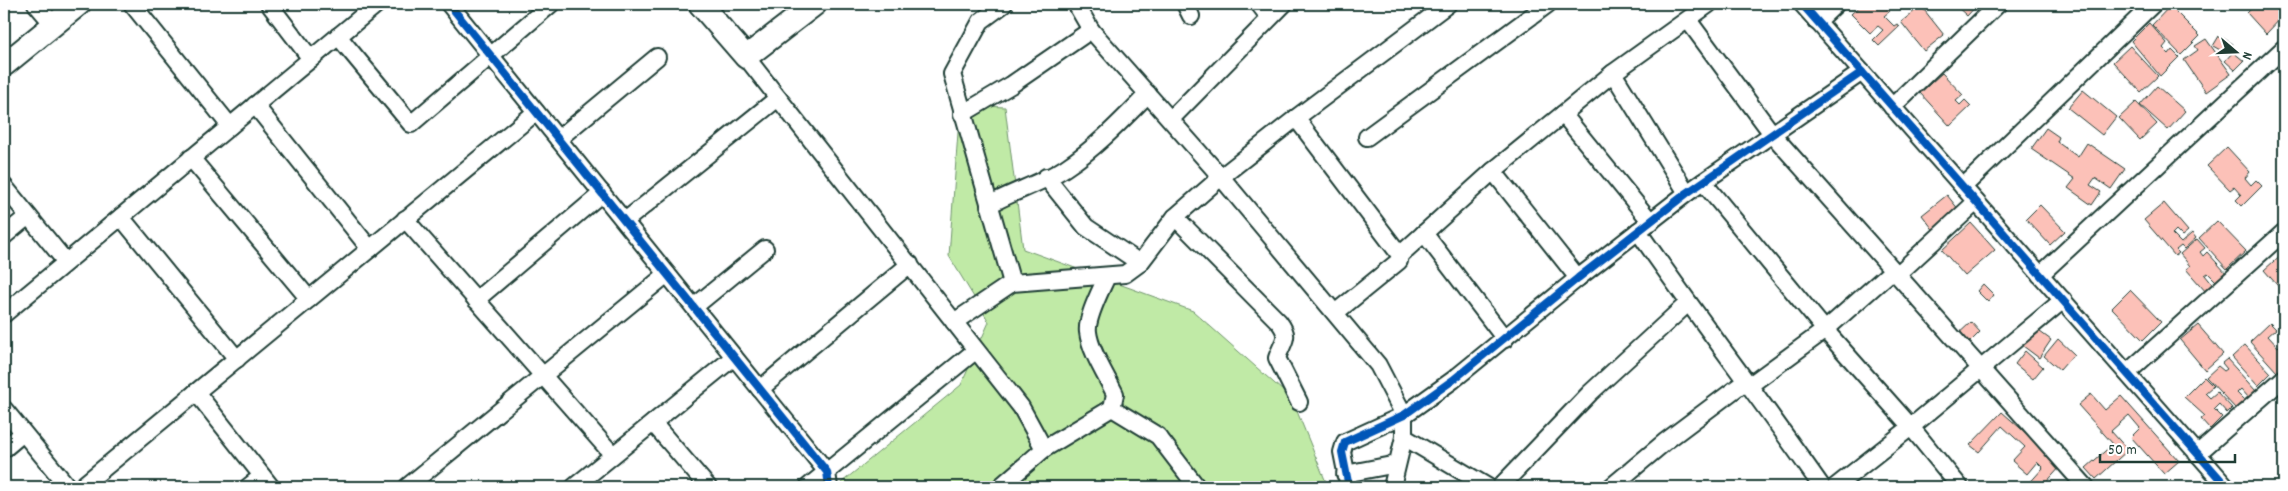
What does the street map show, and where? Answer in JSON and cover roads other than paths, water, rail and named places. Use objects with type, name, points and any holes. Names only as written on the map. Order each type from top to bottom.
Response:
[{"type":"street","points":[[36,4],[54,24]]},
{"type":"street","points":[[4,65],[79,4]]},
{"type":"street","points":[[132,4],[230,126]]},
{"type":"street","points":[[269,4],[312,59]]},
{"type":"street","points":[[4,314],[377,4]]},
{"type":"street","points":[[449,4],[760,389],[828,479]]},
{"type":"street","points":[[338,36],[411,124],[552,4]]},
{"type":"street","points":[[700,4],[778,98],[910,264],[975,351],[1021,407],[1044,448]]},
{"type":"street","points":[[746,58],[815,4]]},
{"type":"street","points":[[1004,4],[981,21],[952,74],[1012,283]]},
{"type":"street","points":[[1076,4],[1091,30],[1221,177],[1378,365],[1404,415],[1404,437],[1392,487]]},
{"type":"street","points":[[1258,4],[1269,17]]},
{"type":"street","points":[[1171,119],[1269,17],[1284,4]]},
{"type":"street","points":[[954,322],[1012,283],[1125,274],[1140,263],[1175,217],[1221,177],[1448,4]]},
{"type":"street","points":[[1367,138],[1548,4]]},
{"type":"street","points":[[1335,313],[1399,261],[1400,254],[1493,171],[1613,73],[1709,4]]},
{"type":"street","points":[[1802,4],[2227,487]]},
{"type":"street","points":[[1818,22],[1836,4]]},
{"type":"street","points":[[1892,107],[1998,4]]},
{"type":"street","points":[[1963,187],[2153,4]]},
{"type":"street","points":[[1688,20],[1773,135],[2086,487]]},
{"type":"street","points":[[962,114],[1012,85],[1091,30]]},
{"type":"street","points":[[2040,275],[2284,48]]},
{"type":"street","points":[[558,139],[657,57]]},
{"type":"street","points":[[1397,464],[1347,481],[1342,452],[1346,442],[1404,415],[1505,339],[1644,226],[1703,182],[1862,72]]},
{"type":"street","points":[[1613,73],[1687,194]]},
{"type":"street","points":[[989,205],[1008,194],[1068,167],[1119,123],[1148,94]]},
{"type":"street","points":[[625,221],[778,98]]},
{"type":"street","points":[[255,106],[370,248]]},
{"type":"street","points":[[81,487],[536,112]]},
{"type":"street","points":[[1563,114],[1644,226],[1688,303],[1822,487]]},
{"type":"street","points":[[1296,118],[1400,254]]},
{"type":"street","points":[[191,158],[309,299]]},
{"type":"street","points":[[1493,171],[1578,278]]},
{"type":"street","points":[[1046,177],[1086,227],[1140,263]]},
{"type":"street","points":[[1703,182],[1825,330],[1911,427],[1960,487]]},
{"type":"street","points":[[4,186],[66,262]]},
{"type":"street","points":[[476,300],[602,193]]},
{"type":"street","points":[[1611,487],[1666,441],[1825,330],[1895,273],[1976,202]]},
{"type":"street","points":[[4,236],[28,216]]},
{"type":"street","points":[[121,217],[237,358]]},
{"type":"street","points":[[1175,217],[1279,322],[1286,332],[1286,338],[1277,358],[1299,402]]},
{"type":"street","points":[[405,219],[613,455]]},
{"type":"street","points":[[2127,373],[2284,232]]},
{"type":"street","points":[[1424,233],[1505,339]]},
{"type":"street","points":[[694,307],[765,249]]},
{"type":"street","points":[[760,389],[910,264]]},
{"type":"street","points":[[407,487],[667,274]]},
{"type":"street","points":[[1000,487],[1044,448],[1112,408],[1115,394],[1087,332],[1093,308],[1107,276]]},
{"type":"street","points":[[1839,486],[2063,300]]},
{"type":"street","points":[[1500,487],[1590,393],[1688,303]]},
{"type":"street","points":[[808,487],[828,479],[975,351]]},
{"type":"street","points":[[579,486],[613,455],[734,357]]},
{"type":"street","points":[[2197,454],[2284,378]]},
{"type":"street","points":[[196,392],[266,482],[248,487]]},
{"type":"street","points":[[1112,408],[1158,436],[1197,487]]},
{"type":"street","points":[[4,410],[68,487]]},
{"type":"street","points":[[653,423],[708,487]]},
{"type":"street","points":[[4,449],[23,433]]},
{"type":"street","points":[[1404,437],[1488,487]]}]
